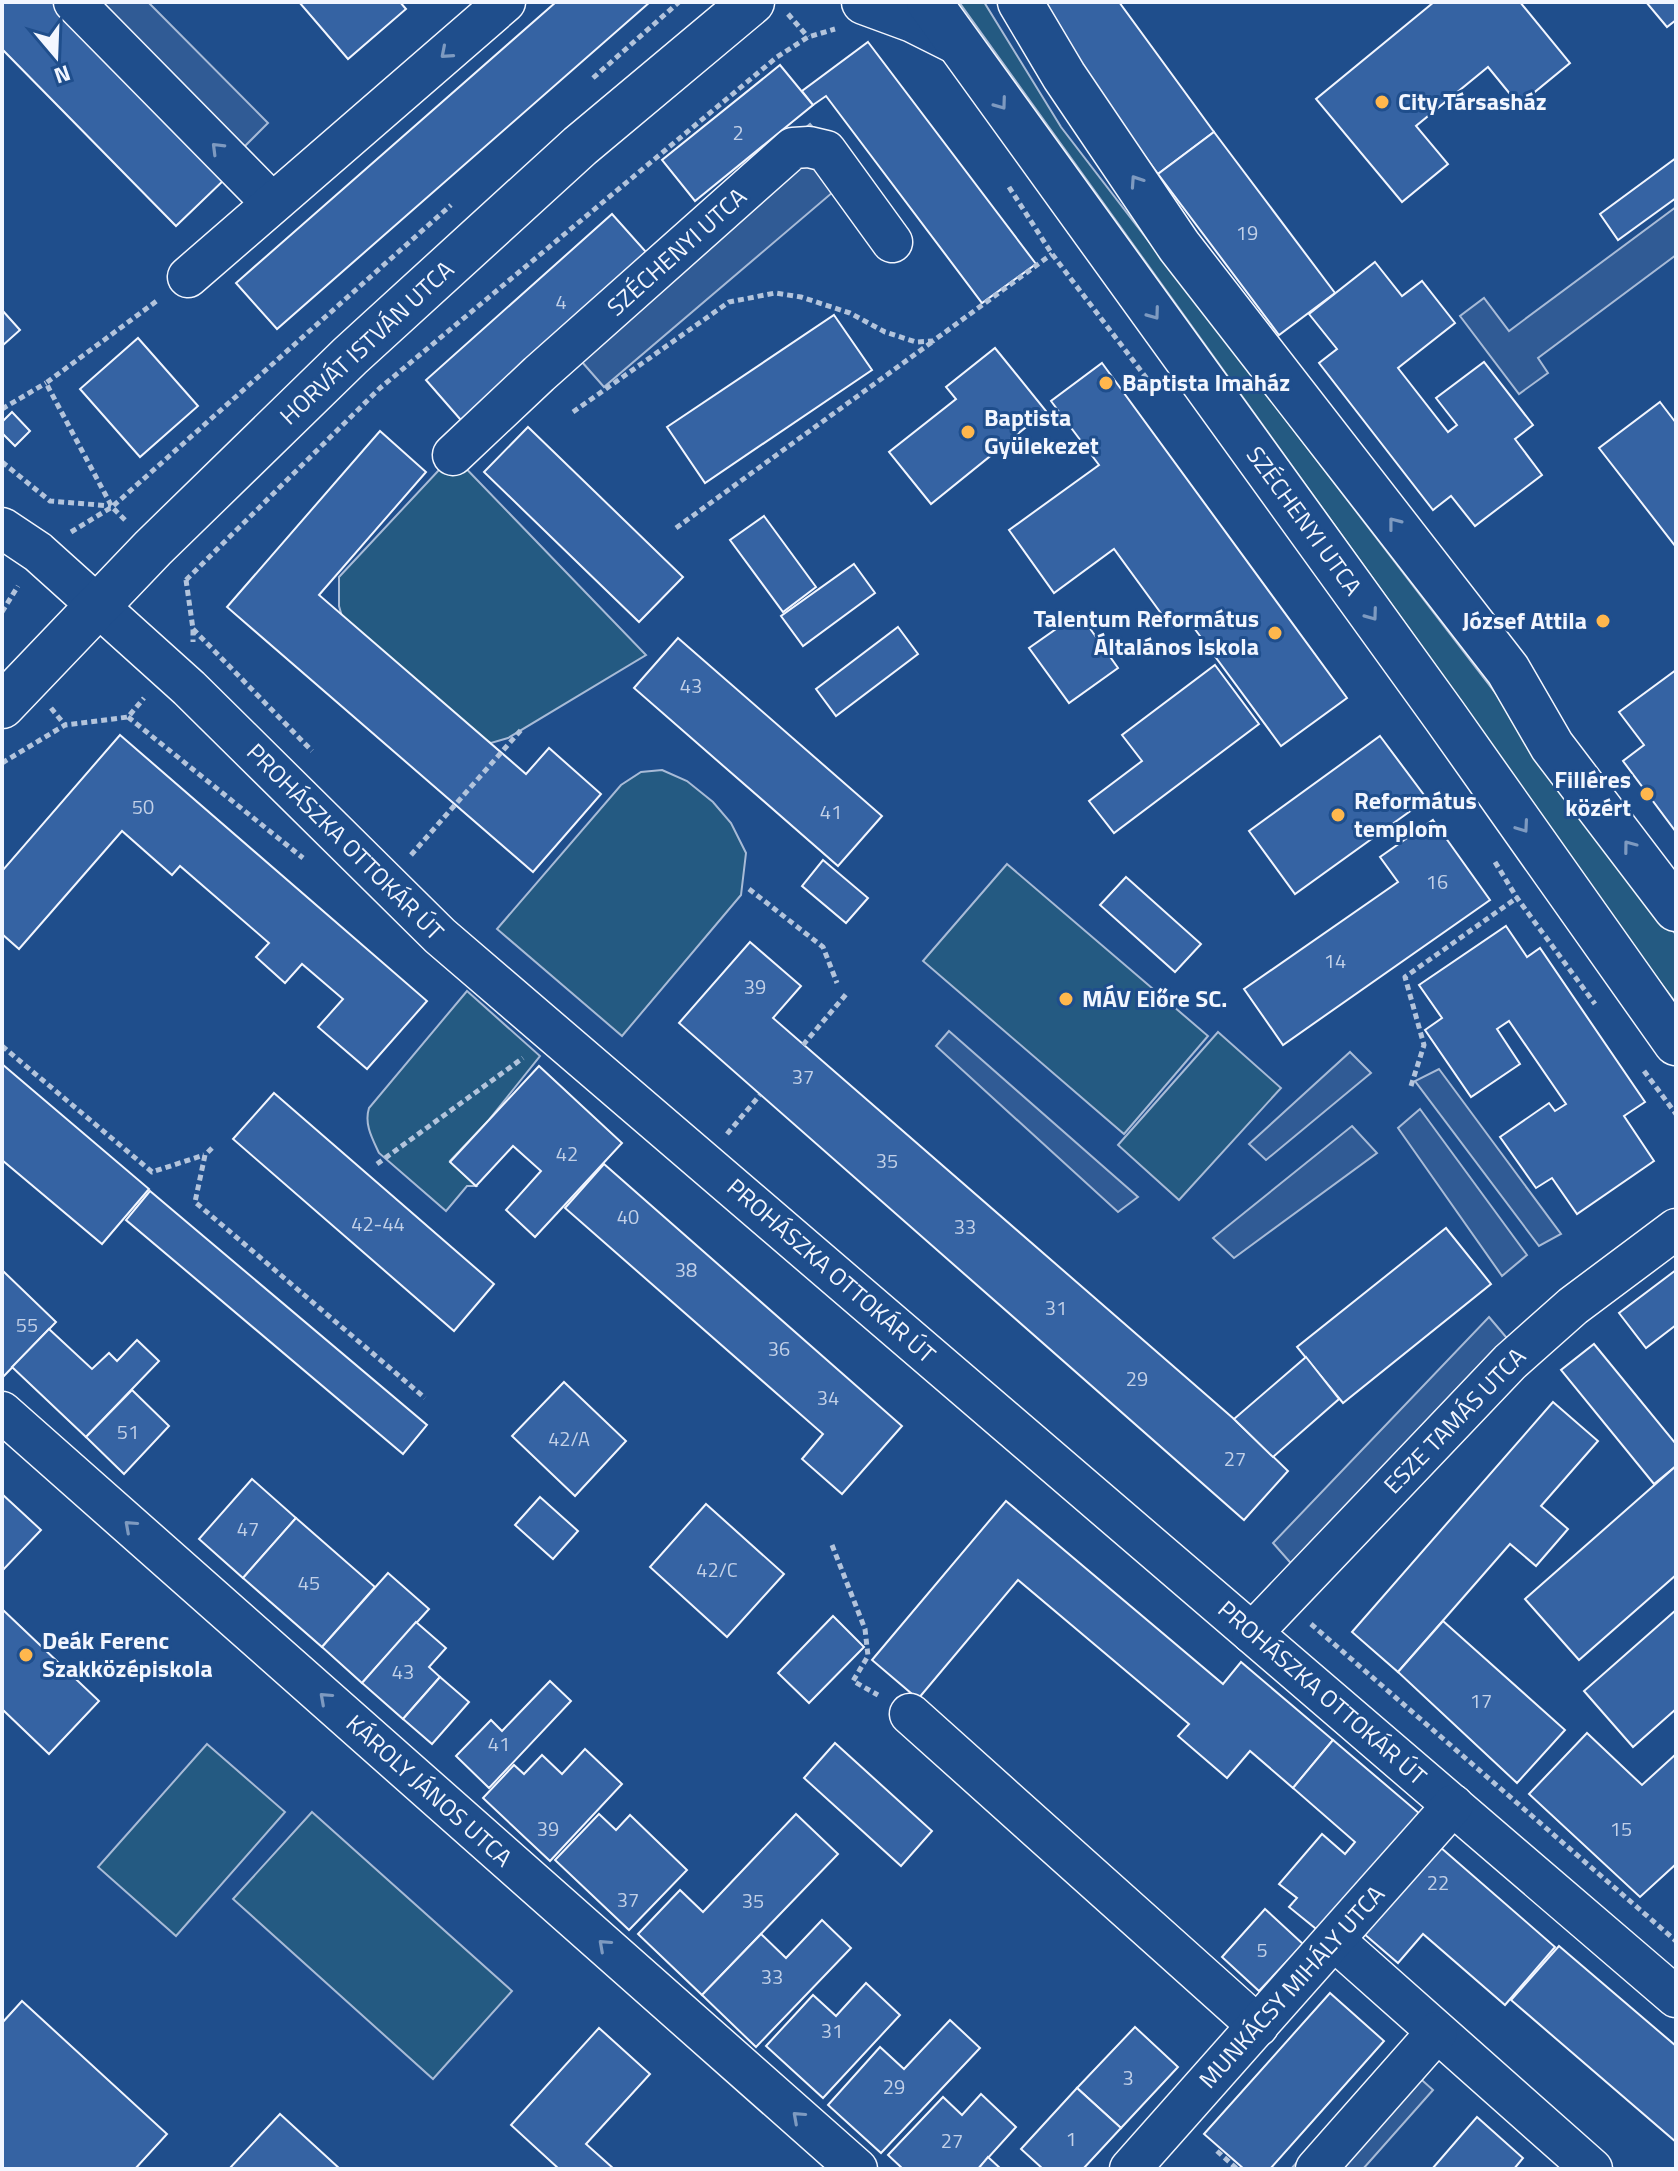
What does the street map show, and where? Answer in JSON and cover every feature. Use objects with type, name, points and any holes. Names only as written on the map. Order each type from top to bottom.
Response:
[{"type":"main road","name":"SZÉCHENYI UTCA","points":[[929,2],[1435,702],[1676,1043]]},
{"type":"main road","points":[[1020,2],[1064,76],[1179,246],[1508,670],[1552,746],[1676,909]]},
{"type":"main road","name":"HORVÁT ISTVÁN UTCA","points":[[2,706],[153,548],[360,346],[580,146],[770,8]]},
{"type":"main road","points":[[853,15],[913,20],[955,41]]},
{"type":"street","points":[[74,2],[272,203]]},
{"type":"street","points":[[188,277],[505,2]]},
{"type":"street","name":"SZÉCHENYI UTCA","points":[[453,455],[539,374],[793,148],[809,147],[826,151],[892,242]]},
{"type":"street","name":"PROHÁSZKA OTTOKÁR ÚT","points":[[2,528],[38,552],[189,688],[440,936],[1676,1997]]},
{"type":"street","name":"ESZE TAMÁS UTCA","points":[[1252,1633],[1510,1362],[1573,1306],[1676,1229]]},
{"type":"street","name":"KÁROLY JÁNOS UTCA","points":[[2,1412],[857,2169]]},
{"type":"street","points":[[910,1714],[1258,2026]]},
{"type":"street","name":"MUNKÁCSY MIHÁLY UTCA","points":[[1130,2169],[1453,1805]]},
{"type":"street","points":[[1334,1940],[1437,2032],[1574,2163]]},
{"type":"street","points":[[1316,2169],[1437,2032]]},
{"type":"path","points":[[584,86],[679,2]]},
{"type":"path","points":[[770,8],[808,37]]},
{"type":"path","points":[[2,763],[65,725],[128,717],[193,629],[186,580],[380,388],[777,57],[808,37],[853,15]]},
{"type":"path","points":[[2,462],[50,501],[112,507],[454,202]]},
{"type":"path","points":[[676,528],[1052,254]]},
{"type":"path","points":[[2,409],[46,383],[188,277]]},
{"type":"path","points":[[573,412],[729,302],[775,293],[801,297],[850,313],[885,332],[916,342],[933,341]]},
{"type":"path","points":[[46,383],[112,507]]},
{"type":"path","points":[[128,717],[308,863]]},
{"type":"path","points":[[411,855],[521,730]]},
{"type":"path","points":[[1411,1086],[1424,1045],[1405,977],[1517,898],[1557,875]]},
{"type":"path","points":[[749,889],[823,947],[837,983]]},
{"type":"path","points":[[803,1045],[848,992]]},
{"type":"path","points":[[2,1046],[152,1172],[205,1155],[212,1148]]},
{"type":"path","points":[[377,1164],[534,1050]]},
{"type":"path","points":[[723,1138],[760,1095]]},
{"type":"path","points":[[205,1155],[195,1202],[425,1398]]},
{"type":"path","points":[[832,1545],[865,1629],[868,1656],[853,1681],[910,1714]]},
{"type":"path","points":[[1284,1600],[1676,1941]]},
{"type":"path","points":[[1217,2151],[1237,2169]]},
{"type":"shaded area","points":[[74,2],[148,2],[268,123],[230,161]]},
{"type":"shaded area","points":[[959,2],[984,2],[1061,127],[1626,863],[1676,935],[1676,1003],[1608,914],[1463,704]]},
{"type":"shaded area","points":[[810,124],[853,175],[604,387],[560,337]]},
{"type":"shaded area","points":[[1676,207],[1676,255],[1538,358],[1548,373],[1519,394],[1460,316],[1484,298],[1509,331]]},
{"type":"shaded area","points":[[453,455],[646,655],[508,738],[491,743],[471,736],[345,627],[339,606],[339,577]]},
{"type":"shaded area","points":[[662,770],[687,781],[713,802],[731,823],[746,853],[741,895],[622,1036],[497,929],[621,785],[641,772]]},
{"type":"shaded area","name":"MÁV Előre SC.","points":[[1007,864],[1208,1036],[1124,1134],[923,961]]},
{"type":"shaded area","points":[[467,991],[540,1056],[488,1121],[450,1161],[476,1186],[467,1186],[446,1211],[379,1153],[367,1120],[369,1108]]},
{"type":"shaded area","points":[[949,1031],[1138,1197],[1118,1212],[936,1046]]},
{"type":"shaded area","points":[[1218,1032],[1281,1088],[1179,1200],[1118,1145]]},
{"type":"shaded area","points":[[1350,1052],[1371,1073],[1266,1160],[1249,1144]]},
{"type":"shaded area","points":[[1439,1069],[1561,1234],[1539,1246],[1415,1081]]},
{"type":"shaded area","points":[[1420,1109],[1527,1255],[1502,1276],[1398,1128]]},
{"type":"shaded area","points":[[1352,1126],[1377,1153],[1234,1258],[1213,1238]]},
{"type":"shaded area","points":[[1489,1317],[1517,1350],[1296,1569],[1273,1543]]},
{"type":"shaded area","points":[[207,1744],[285,1812],[176,1936],[98,1867]]},
{"type":"shaded area","points":[[312,1812],[512,1991],[433,2079],[233,1899]]},
{"type":"shaded area","points":[[1393,2054],[1433,2090],[1363,2169],[1291,2169]]},
{"type":"building","points":[[2,2],[52,2],[226,178],[176,226],[2,49]]},
{"type":"building","points":[[299,2],[400,2],[406,9],[348,59]]},
{"type":"building","points":[[556,2],[650,2],[277,329],[236,283]]},
{"type":"building","points":[[1040,2],[1119,2],[1214,132],[1158,174],[1035,6]]},
{"type":"building","name":"City Társasház","points":[[1434,2],[1520,2],[1570,63],[1519,105],[1488,67],[1416,126],[1448,164],[1402,202],[1316,99]]},
{"type":"building","points":[[1646,2],[1676,2],[1676,20],[1667,27]]},
{"type":"building","points":[[868,42],[1036,264],[982,303],[826,96],[813,105],[802,91]]},
{"type":"building","points":[[780,65],[813,105],[695,201],[662,160]]},
{"type":"building","points":[[1214,132],[1335,293],[1279,335],[1158,174]]},
{"type":"building","points":[[1676,158],[1676,198],[1618,240],[1600,214]]},
{"type":"building","points":[[612,214],[654,261],[467,427],[426,380]]},
{"type":"building","points":[[1375,262],[1402,296],[1422,281],[1455,323],[1398,368],[1448,432],[1457,425],[1436,398],[1484,362],[1533,425],[1515,439],[1542,475],[1475,526],[1451,496],[1433,510],[1319,363],[1337,349],[1309,314]]},
{"type":"building","points":[[2,310],[20,330],[2,346]]},
{"type":"building","points":[[834,315],[872,370],[705,483],[667,427]]},
{"type":"building","points":[[138,338],[198,406],[140,457],[80,389]]},
{"type":"building","name":"Baptista Gyülekezet","points":[[995,348],[1046,411],[931,504],[889,452],[956,399],[946,387]]},
{"type":"building","points":[[1102,363],[1347,698],[1281,746],[1186,617],[1171,627],[1114,549],[1054,593],[1009,530],[1099,465],[1051,401]]},
{"type":"building","points":[[1660,402],[1676,423],[1676,547],[1599,448]]},
{"type":"building","points":[[12,412],[30,431],[15,446],[2,433],[2,422]]},
{"type":"building","points":[[528,427],[683,577],[639,622],[484,472]]},
{"type":"building","points":[[380,431],[426,472],[319,595],[526,774],[549,748],[601,794],[533,872],[227,607]]},
{"type":"building","points":[[764,516],[816,587],[783,612],[730,540]]},
{"type":"building","points":[[854,564],[875,593],[803,646],[781,616]]},
{"type":"building","points":[[1079,613],[1118,668],[1069,703],[1029,648]]},
{"type":"building","points":[[898,627],[918,654],[836,716],[816,689]]},
{"type":"building","points":[[678,638],[882,816],[838,866],[634,688]]},
{"type":"building","points":[[1215,665],[1259,724],[1114,833],[1089,801],[1142,761],[1122,735]]},
{"type":"building","points":[[1676,670],[1676,832],[1623,761],[1644,745],[1619,712]]},
{"type":"building","points":[[120,735],[427,1001],[367,1069],[318,1027],[343,999],[302,964],[285,983],[256,957],[269,943],[180,866],[172,875],[122,831],[19,949],[2,934],[2,871]]},
{"type":"building","name":"Református templom","points":[[1380,736],[1427,799],[1295,894],[1249,831]]},
{"type":"building","points":[[1433,820],[1490,900],[1283,1045],[1244,989],[1398,882],[1380,857]]},
{"type":"building","points":[[823,860],[868,898],[846,923],[802,886]]},
{"type":"building","points":[[1126,877],[1201,944],[1175,972],[1100,905]]},
{"type":"building","points":[[1506,926],[1527,957],[1540,948],[1645,1102],[1624,1116],[1654,1161],[1577,1214],[1552,1178],[1536,1188],[1500,1137],[1549,1103],[1555,1111],[1566,1104],[1509,1021],[1497,1029],[1520,1064],[1471,1097],[1425,1030],[1442,1018],[1419,985]]},
{"type":"building","points":[[750,942],[801,986],[773,1018],[1234,1419],[1288,1471],[1244,1520],[679,1023]]},
{"type":"building","points":[[2,1064],[149,1189],[102,1244],[2,1160]]},
{"type":"building","points":[[539,1066],[622,1143],[535,1237],[506,1210],[541,1171],[513,1146],[476,1186],[450,1162]]},
{"type":"building","points":[[274,1093],[494,1284],[454,1331],[233,1139]]},
{"type":"building","points":[[604,1164],[902,1426],[842,1494],[802,1459],[823,1434],[565,1208]]},
{"type":"building","points":[[150,1191],[427,1425],[403,1454],[126,1220]]},
{"type":"building","points":[[1446,1228],[1491,1284],[1343,1403],[1297,1347]]},
{"type":"building","points":[[2,1270],[56,1322],[2,1378]]},
{"type":"building","points":[[1676,1270],[1676,1325],[1646,1348],[1619,1313]]},
{"type":"building","points":[[49,1329],[92,1369],[109,1353],[117,1361],[137,1340],[159,1361],[86,1437],[12,1367]]},
{"type":"building","points":[[1594,1344],[1676,1444],[1676,1466],[1654,1484],[1561,1370]]},
{"type":"building","points":[[1306,1357],[1339,1399],[1273,1457],[1234,1419]]},
{"type":"building","points":[[564,1382],[626,1441],[575,1496],[512,1436]]},
{"type":"building","points":[[132,1390],[169,1426],[124,1474],[86,1437]]},
{"type":"building","points":[[1553,1402],[1598,1441],[1541,1506],[1568,1529],[1536,1566],[1510,1544],[1398,1672],[1352,1632]]},
{"type":"building","points":[[1676,1466],[1676,1575],[1579,1660],[1525,1599]]},
{"type":"building","points":[[252,1479],[296,1518],[243,1578],[199,1539]]},
{"type":"building","name":"Deák Ferenc Szakközépiskola","points":[[2,1494],[41,1530],[2,1571]]},
{"type":"building","points":[[540,1497],[578,1531],[553,1559],[515,1525]]},
{"type":"building","points":[[1006,1501],[1223,1684],[1241,1662],[1333,1740],[1293,1788],[1250,1751],[1227,1778],[1178,1736],[1189,1724],[1018,1580],[918,1699],[872,1660]]},
{"type":"building","points":[[706,1504],[784,1574],[727,1637],[650,1567]]},
{"type":"building","points":[[296,1518],[375,1587],[322,1647],[243,1578]]},
{"type":"building","points":[[388,1573],[429,1609],[362,1683],[322,1647]]},
{"type":"building","name":"Deák Ferenc Szakközépiskola","points":[[2,1609],[99,1701],[49,1754],[2,1709]]},
{"type":"building","points":[[1676,1610],[1676,1709],[1633,1747],[1584,1691]]},
{"type":"building","points":[[833,1616],[864,1647],[809,1703],[778,1673]]},
{"type":"building","points":[[1443,1621],[1565,1730],[1517,1783],[1398,1672]]},
{"type":"building","points":[[416,1622],[446,1648],[429,1667],[440,1677],[403,1719],[362,1683]]},
{"type":"building","points":[[440,1677],[469,1702],[432,1744],[403,1719]]},
{"type":"building","points":[[550,1681],[571,1701],[489,1788],[456,1756],[491,1720],[502,1731]]},
{"type":"building","points":[[1587,1733],[1642,1785],[1676,1754],[1676,1864],[1640,1897],[1529,1794]]},
{"type":"building","points":[[1333,1740],[1420,1814],[1320,1932],[1289,1907],[1297,1898],[1279,1884],[1322,1834],[1345,1854],[1355,1842],[1293,1788]]},
{"type":"building","points":[[835,1743],[932,1831],[901,1866],[804,1778]]},
{"type":"building","points":[[585,1749],[622,1784],[550,1861],[483,1798],[514,1765],[524,1774],[542,1755],[562,1774]]},
{"type":"building","points":[[599,1814],[616,1830],[630,1815],[687,1870],[629,1930],[555,1860]]},
{"type":"building","points":[[796,1814],[838,1854],[702,1995],[638,1934],[680,1890],[703,1912]]},
{"type":"building","points":[[1432,1840],[1555,1947],[1505,2005],[1423,1934],[1398,1963],[1356,1927]]},
{"type":"building","points":[[1265,1909],[1303,1944],[1259,1991],[1222,1957]]},
{"type":"building","points":[[822,1920],[851,1948],[756,2047],[702,1995],[761,1934],[786,1958]]},
{"type":"building","points":[[1559,1946],[1676,2046],[1676,2142],[1511,2000]]},
{"type":"building","points":[[866,1983],[900,2015],[823,2098],[766,2046],[813,1995],[836,2016]]},
{"type":"building","points":[[1330,1993],[1384,2041],[1270,2169],[1244,2169],[1204,2134]]},
{"type":"building","points":[[22,2001],[167,2134],[135,2169],[2,2169],[2,2023]]},
{"type":"building","points":[[950,2020],[980,2048],[881,2153],[828,2105],[880,2047],[904,2069]]},
{"type":"building","points":[[1135,2027],[1178,2067],[1121,2128],[1077,2088]]},
{"type":"building","points":[[599,2028],[650,2074],[586,2144],[614,2169],[559,2169],[511,2125]]},
{"type":"building","points":[[1077,2088],[1121,2128],[1083,2169],[1043,2169],[1021,2149]]},
{"type":"building","points":[[981,2094],[1016,2127],[978,2169],[903,2169],[888,2155],[943,2097],[962,2115]]},
{"type":"building","points":[[280,2114],[340,2169],[229,2169]]},
{"type":"building","points":[[1477,2117],[1523,2158],[1514,2169],[1432,2169]]},
{"type":"building","points":[[988,2157],[1001,2169],[978,2169]]},
{"type":"place","name":"City Társasház","points":[[1382,102]]},
{"type":"place","name":"Baptista Imaház","points":[[1106,383]]},
{"type":"place","name":"Baptista Gyülekezet","points":[[968,432]]},
{"type":"place","name":"József Attila","points":[[1603,621]]},
{"type":"place","name":"Talentum Református Általános Iskola","points":[[1275,633]]},
{"type":"place","name":"Filléres közért","points":[[1647,794]]},
{"type":"place","name":"Református templom","points":[[1338,815]]},
{"type":"place","name":"MÁV Előre SC.","points":[[1066,999]]},
{"type":"place","name":"Deák Ferenc Szakközépiskola","points":[[26,1655]]}]
